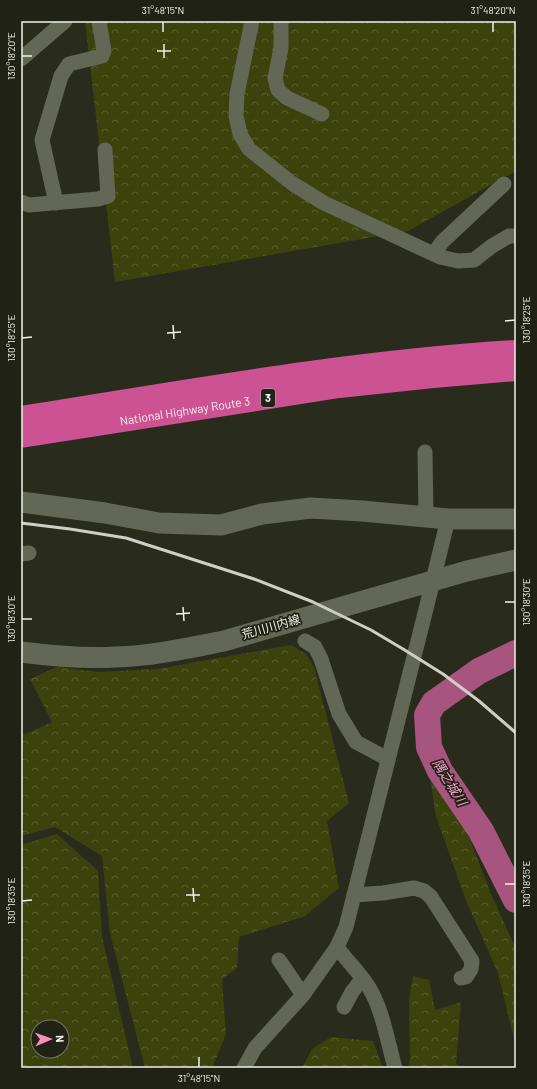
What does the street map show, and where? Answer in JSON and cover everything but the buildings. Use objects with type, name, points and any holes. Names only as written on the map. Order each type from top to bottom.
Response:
[{"type":"highway","name":"National Highway Route 3","points":[[21,417],[336,368],[432,357],[516,351]]},
{"type":"highway","name":"National Highway Route 3","points":[[21,437],[339,387],[516,370]]},
{"type":"main road","points":[[21,502],[90,511],[160,523],[221,525],[262,514],[311,508],[448,518],[516,519]]},
{"type":"main road","name":"荒川川内線","points":[[21,652],[79,658],[116,658],[149,655],[224,641],[467,571],[516,560]]},
{"type":"street","points":[[21,59],[65,21]]},
{"type":"street","points":[[56,203],[42,140],[62,76],[69,64],[102,56],[104,51],[99,21]]},
{"type":"street","points":[[252,21],[237,94],[236,116],[240,134],[249,149],[293,184],[324,203],[440,257],[458,261],[474,260],[492,246],[509,236],[516,236]]},
{"type":"street","points":[[281,21],[281,48],[275,78],[278,90],[287,98],[322,114]]},
{"type":"street","points":[[21,202],[29,205],[98,200],[108,196],[105,150]]},
{"type":"street","points":[[434,254],[442,242],[504,184]]},
{"type":"street","points":[[425,452],[426,516]]},
{"type":"street","points":[[244,1068],[255,1048],[303,995],[337,947],[346,927],[448,518]]},
{"type":"street","points":[[305,641],[315,647],[338,714],[356,742],[388,760]]},
{"type":"street","points":[[354,895],[383,893],[414,888],[424,891],[431,897],[472,961],[471,969],[466,977],[462,978]]},
{"type":"street","points":[[337,947],[368,986],[379,1008],[395,1068]]},
{"type":"street","points":[[278,960],[303,995]]},
{"type":"street","points":[[344,1007],[352,992],[362,979]]},
{"type":"green space","points":[[85,21],[516,21],[516,171],[408,231],[115,282]]},
{"type":"green space","points":[[291,645],[306,654],[314,667],[349,803],[327,821],[339,888],[305,916],[239,937],[237,968],[222,979],[226,1034],[212,1068],[145,1068],[110,933],[102,856],[55,827],[21,836],[21,736],[52,722],[30,679],[57,667],[98,672],[157,669]]},
{"type":"green space","points":[[428,765],[468,834],[491,894],[516,949],[516,1047],[498,973],[465,898],[436,816]]},
{"type":"green space","points":[[57,834],[98,871],[102,937],[133,1068],[21,1068],[21,845]]},
{"type":"green space","points":[[413,976],[429,980],[435,1010],[461,1002],[456,1064],[463,1068],[408,1068],[410,1058],[409,1001]]},
{"type":"green space","points":[[331,1037],[373,1041],[383,1068],[302,1068],[312,1049]]},
{"type":"waterway","name":"隅之城川","points":[[516,653],[479,671],[434,703],[427,715],[429,747],[440,771],[481,831],[516,900]]},
{"type":"railway","points":[[21,523],[126,538],[254,579],[313,602],[371,630],[443,674],[479,701],[516,733]]}]
